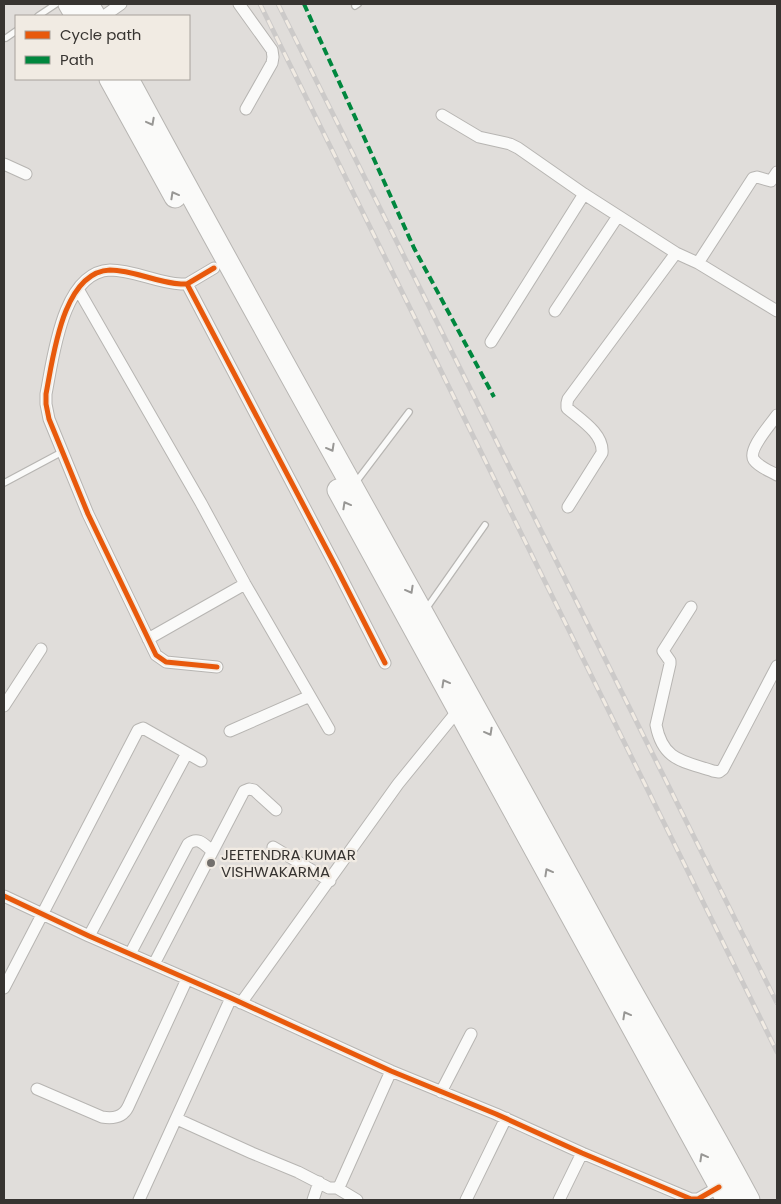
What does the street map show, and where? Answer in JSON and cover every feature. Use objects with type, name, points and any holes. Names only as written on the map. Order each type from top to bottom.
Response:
[{"type":"highway","points":[[69,4],[75,15]]},
{"type":"highway","points":[[88,4],[94,15]]},
{"type":"highway","points":[[111,80],[459,710],[723,1194]]},
{"type":"highway","points":[[129,80],[225,260],[353,486],[601,937],[749,1200]]},
{"type":"street","points":[[105,15],[121,4]]},
{"type":"street","points":[[239,4],[272,50],[274,57],[246,109]]},
{"type":"street","points":[[442,115],[479,137],[510,144],[518,148],[584,194],[676,253],[698,263],[777,311]]},
{"type":"street","points":[[4,164],[26,174]]},
{"type":"street","points":[[698,263],[753,178],[757,177],[771,181],[777,172]]},
{"type":"street","points":[[491,342],[584,194]]},
{"type":"street","points":[[555,311],[618,216]]},
{"type":"street","points":[[568,507],[602,453],[603,446],[600,438],[567,408],[566,403],[676,253]]},
{"type":"street","points":[[214,268],[187,284],[173,284],[111,270],[94,274],[78,289],[66,308],[46,394],[46,404],[49,419],[88,514],[156,655],[166,662],[217,667]]},
{"type":"street","points":[[187,284],[385,663]]},
{"type":"street","points":[[78,289],[329,729]]},
{"type":"street","points":[[777,415],[754,446],[752,453],[752,458],[757,463],[777,475]]},
{"type":"street","points":[[148,639],[245,584]]},
{"type":"street","points":[[690,607],[663,651],[670,660],[670,664],[656,725],[666,751],[675,759],[719,772],[777,666]]},
{"type":"street","points":[[4,706],[41,649]]},
{"type":"street","points":[[230,731],[310,696]]},
{"type":"street","points":[[139,1200],[177,1118],[236,1000],[330,881],[398,784],[459,710]]},
{"type":"street","points":[[4,988],[138,730],[142,728],[201,761]]},
{"type":"street","points":[[89,936],[187,753]]},
{"type":"street","points":[[154,964],[244,791],[249,788],[258,792],[276,810]]},
{"type":"street","points":[[130,954],[188,844],[193,840],[197,840],[212,851]]},
{"type":"street","points":[[273,847],[330,881]]},
{"type":"street","points":[[4,896],[390,1071],[506,1118],[582,1153],[691,1199],[723,1194]]},
{"type":"street","points":[[37,1089],[102,1117],[121,1116],[128,1106],[186,979]]},
{"type":"street","points":[[441,1092],[471,1034]]},
{"type":"street","points":[[337,1188],[340,1186],[390,1071]]},
{"type":"street","points":[[177,1118],[329,1188],[337,1188],[357,1200]]},
{"type":"street","points":[[466,1200],[506,1118]]},
{"type":"street","points":[[559,1200],[582,1153]]},
{"type":"street","points":[[313,1200],[319,1182]]},
{"type":"lane","points":[[40,15],[56,4]]},
{"type":"lane","points":[[6,38],[15,32]]},
{"type":"lane","points":[[353,486],[409,412]]},
{"type":"lane","points":[[4,483],[62,452]]},
{"type":"lane","points":[[423,613],[486,525]]},
{"type":"railway","points":[[260,4],[777,1052]]},
{"type":"railway","points":[[278,4],[777,1003]]},
{"type":"marked path","points":[[304,4],[414,248],[494,397]]},
{"type":"cycle path","points":[[214,268],[187,284],[172,283],[137,274],[110,270],[94,274],[81,285],[71,301],[63,320],[52,360],[46,404],[49,419],[88,514],[156,655],[166,662],[217,667]]},
{"type":"cycle path","points":[[187,284],[385,663]]},
{"type":"cycle path","points":[[4,896],[391,1071],[496,1114],[691,1199],[698,1199],[719,1187]]},
{"type":"place","name":"JEETENDRA KUMAR VISHWAKARMA","points":[[211,863]]}]
